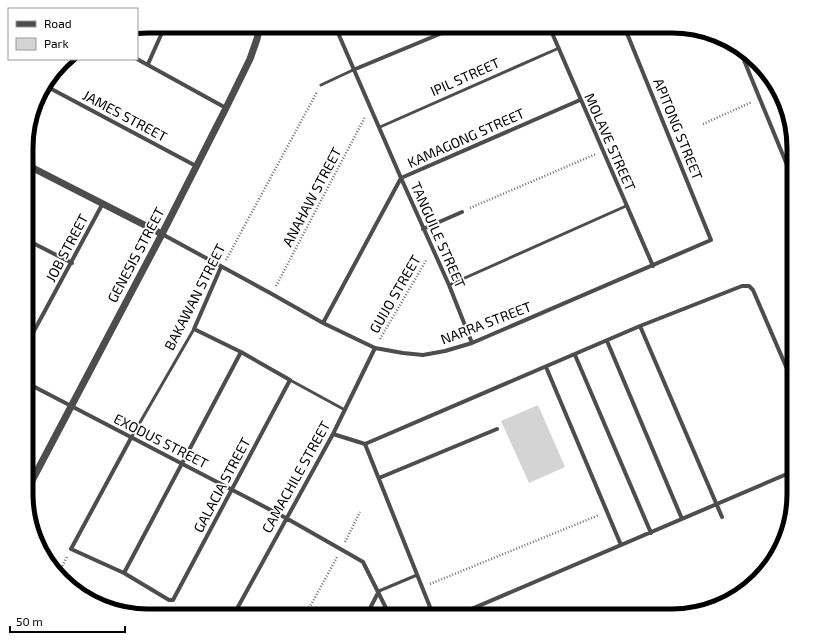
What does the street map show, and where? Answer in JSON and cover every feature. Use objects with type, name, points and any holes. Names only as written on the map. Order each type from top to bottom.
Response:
[{"type":"street","points":[[148,64],[162,33]]},
{"type":"street","name":"GENESIS STREET","points":[[33,478],[162,234],[226,108],[250,58],[258,33]]},
{"type":"street","name":"TANGUILE STREET","points":[[338,33],[449,286],[472,343]]},
{"type":"street","points":[[353,70],[442,33]]},
{"type":"street","name":"MOLAVE STREET","points":[[552,33],[652,266]]},
{"type":"street","name":"APITONG STREET","points":[[627,33],[711,240]]},
{"type":"street","points":[[743,58],[787,164]]},
{"type":"street","points":[[138,59],[226,108]]},
{"type":"street","name":"JAMES STREET","points":[[50,88],[196,166]]},
{"type":"street","name":"KAMAGONG STREET","points":[[323,323],[401,178],[580,100]]},
{"type":"street","points":[[33,168],[162,234]]},
{"type":"street","name":"JOB STREET","points":[[33,333],[72,263],[102,203]]},
{"type":"street","points":[[423,229],[462,212]]},
{"type":"street","name":"NARRA STREET","points":[[162,234],[323,323],[375,348],[423,355],[445,351],[472,343],[711,240]]},
{"type":"street","points":[[33,243],[72,263]]},
{"type":"street","name":"BAKAWAN STREET","points":[[194,329],[221,267]]},
{"type":"street","points":[[333,434],[365,444],[640,326],[742,286],[749,286],[753,290],[787,369]]},
{"type":"street","points":[[640,326],[722,518]]},
{"type":"street","points":[[194,329],[241,352],[290,380]]},
{"type":"street","points":[[607,341],[682,519]]},
{"type":"street","name":"CAMACHILE STREET","points":[[237,609],[333,434],[375,348]]},
{"type":"street","points":[[71,549],[124,573],[241,352]]},
{"type":"street","points":[[575,355],[651,533]]},
{"type":"street","points":[[546,367],[622,546]]},
{"type":"street","name":"GALACIA STREET","points":[[124,573],[169,600],[173,600],[290,380]]},
{"type":"street","name":"EXODUS STREET","points":[[33,387],[286,518],[363,562],[387,609]]},
{"type":"street","points":[[379,478],[497,429]]},
{"type":"street","name":"BAKAWAN STREET","points":[[71,549],[130,438]]},
{"type":"street","points":[[365,444],[431,609]]},
{"type":"street","points":[[472,609],[622,546],[787,474]]},
{"type":"street","points":[[370,609],[379,591]]},
{"type":"lane","name":"IPIL STREET","points":[[380,127],[559,48]]},
{"type":"lane","points":[[322,85],[353,70]]},
{"type":"lane","points":[[449,286],[626,206]]},
{"type":"lane","name":"BAKAWAN STREET","points":[[130,438],[194,329]]},
{"type":"lane","points":[[290,380],[345,410]]},
{"type":"lane","points":[[379,591],[417,575]]},
{"type":"path","points":[[257,38],[271,33]]},
{"type":"path","name":"BAKAWAN STREET","points":[[221,267],[322,85]]},
{"type":"path","points":[[703,124],[760,99]]},
{"type":"path","name":"ANAHAW STREET","points":[[272,294],[365,117],[373,113]]},
{"type":"path","points":[[462,212],[602,151]]},
{"type":"path","name":"GUIJO STREET","points":[[375,348],[432,249]]},
{"type":"path","points":[[309,609],[360,512]]},
{"type":"path","points":[[422,587],[607,512]]},
{"type":"path","points":[[61,569],[71,549]]},
{"type":"green space","points":[[538,405],[565,467],[529,483],[501,421]]}]
